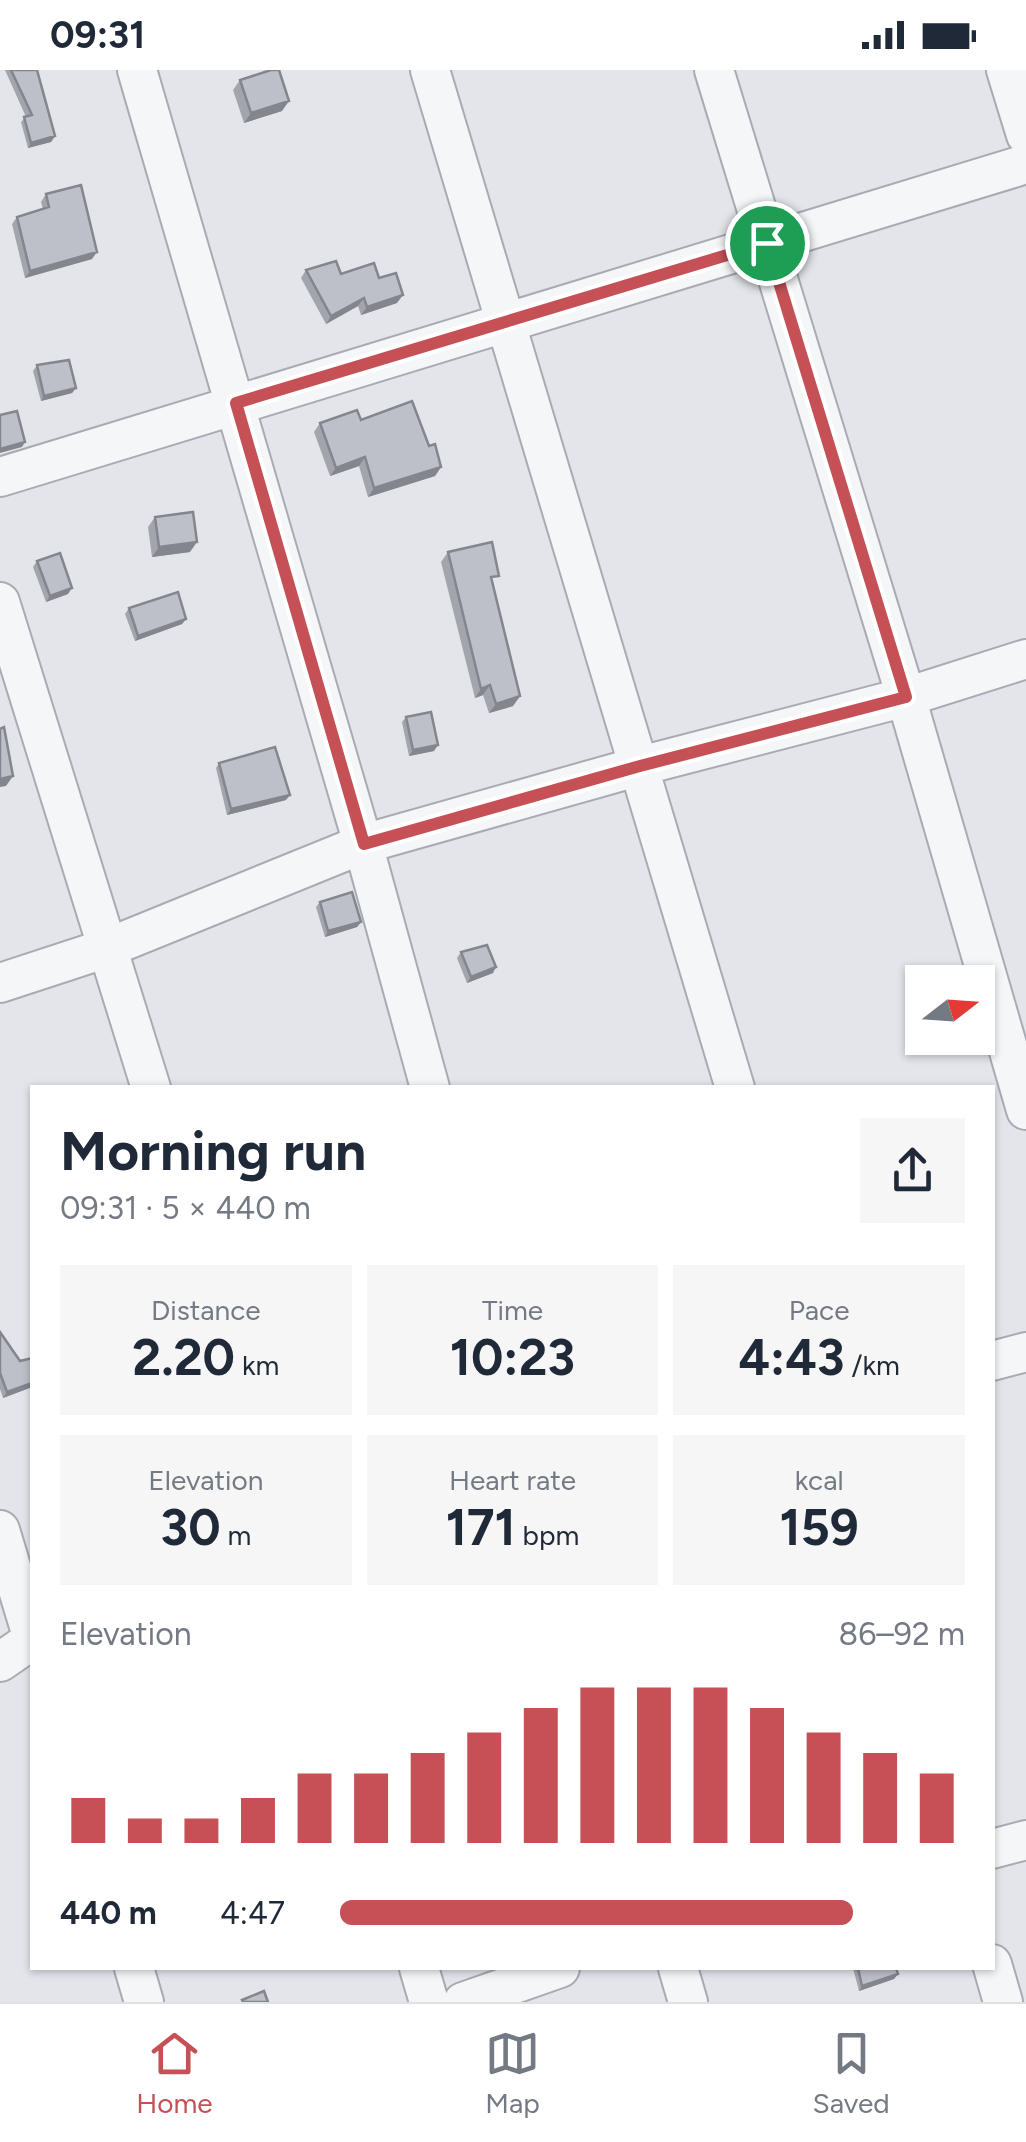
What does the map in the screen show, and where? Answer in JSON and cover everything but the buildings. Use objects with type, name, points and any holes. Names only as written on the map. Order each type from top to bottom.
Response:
[{"type":"street","points":[[138,70],[364,844],[429,1085]]},
{"type":"street","points":[[430,70],[734,1085]]},
{"type":"street","points":[[714,70],[906,697],[1026,1110]]},
{"type":"street","points":[[1006,70],[1026,135]]},
{"type":"street","points":[[0,477],[1026,164]]},
{"type":"street","points":[[0,602],[151,1085]]},
{"type":"street","points":[[0,984],[108,948],[364,844],[640,766],[906,697],[1026,659]]},
{"type":"street","points":[[995,1360],[1026,1352]]},
{"type":"street","points":[[0,1530],[30,1631]]},
{"type":"street","points":[[0,1662],[30,1640]]},
{"type":"street","points":[[995,1848],[1026,1840]]},
{"type":"street","points":[[135,1970],[144,2002]]},
{"type":"street","points":[[420,1970],[429,2002]]},
{"type":"street","points":[[463,2002],[554,1970]]},
{"type":"street","points":[[679,1970],[688,2002]]},
{"type":"street","points":[[994,1970],[1004,2002]]},
{"type":"route","points":[[767,243],[906,697],[640,766],[364,844],[236,403],[767,243]]}]
